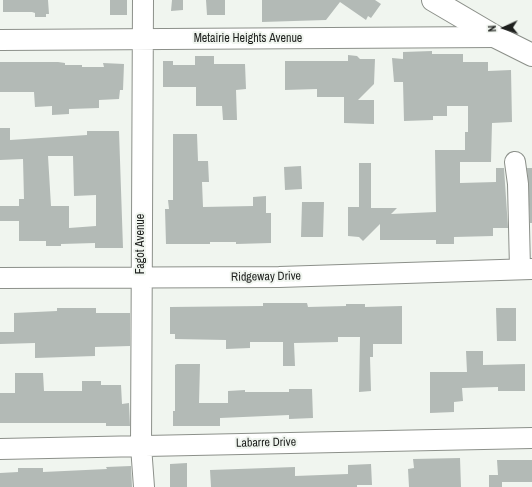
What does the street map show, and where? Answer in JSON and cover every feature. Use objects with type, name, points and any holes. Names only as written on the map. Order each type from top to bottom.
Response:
[{"type":"main road","points":[[433,0],[496,37],[532,55]]},
{"type":"street","name":"Fagot Avenue","points":[[142,0],[141,446],[144,487]]},
{"type":"street","name":"Metairie Heights Avenue","points":[[0,40],[496,37]]},
{"type":"street","points":[[515,162],[526,269]]},
{"type":"street","name":"Ridgeway Drive","points":[[0,278],[279,277],[526,269]]},
{"type":"street","name":"Labarre Drive","points":[[0,449],[532,438]]},
{"type":"building","points":[[3,0],[48,0],[49,14],[46,14],[46,17],[35,17],[35,13],[32,12],[3,12]]},
{"type":"building","points":[[110,0],[127,0],[127,15],[110,15]]},
{"type":"building","points":[[172,0],[183,0],[183,10],[171,11]]},
{"type":"building","points":[[206,0],[225,0],[225,15],[207,15]]},
{"type":"building","points":[[262,0],[375,0],[381,4],[371,18],[368,16],[366,20],[340,2],[326,20],[262,22]]},
{"type":"building","points":[[432,51],[432,54],[463,54],[463,62],[488,62],[488,71],[511,70],[512,122],[492,123],[491,162],[460,162],[460,183],[496,182],[496,168],[504,168],[508,228],[493,228],[493,236],[454,237],[454,244],[436,244],[436,240],[380,240],[380,224],[363,241],[359,237],[348,236],[348,207],[359,207],[359,163],[371,163],[371,208],[397,208],[391,214],[436,212],[435,150],[465,150],[465,132],[468,132],[468,106],[447,106],[447,116],[433,116],[433,120],[404,121],[403,82],[394,82],[392,58],[403,59],[403,52]]},
{"type":"building","points":[[348,55],[357,56],[360,59],[375,59],[374,84],[358,100],[374,100],[374,124],[344,123],[344,97],[317,97],[317,89],[285,90],[285,61],[348,61]]},
{"type":"building","points":[[195,56],[214,56],[214,64],[245,64],[246,89],[236,90],[237,120],[223,120],[222,106],[196,106],[196,87],[163,87],[163,61],[173,61],[173,65],[195,65]]},
{"type":"building","points":[[0,62],[58,62],[65,63],[65,65],[82,65],[82,67],[104,67],[103,63],[124,64],[123,90],[120,90],[119,99],[99,100],[99,108],[69,109],[69,114],[52,115],[52,106],[35,107],[34,92],[0,92]]},
{"type":"building","points":[[0,128],[10,128],[10,140],[87,135],[87,131],[119,131],[123,248],[95,248],[95,243],[46,246],[46,241],[19,241],[19,221],[0,221],[0,206],[19,206],[19,199],[24,199],[23,159],[0,160]],"holes":[[[48,156],[73,156],[74,196],[96,195],[96,226],[69,228],[69,206],[51,206]]]},
{"type":"building","points":[[173,134],[197,134],[198,161],[208,161],[209,182],[202,182],[203,207],[253,206],[253,197],[266,196],[266,213],[271,213],[271,243],[236,244],[236,242],[210,242],[210,244],[166,244],[165,209],[169,209],[168,200],[173,200]]},
{"type":"building","points":[[301,166],[302,189],[285,190],[284,167]]},
{"type":"building","points":[[527,168],[532,168],[532,223],[530,223]]},
{"type":"building","points":[[302,202],[324,202],[323,237],[301,237]]},
{"type":"building","points":[[263,303],[307,303],[308,307],[346,306],[346,304],[365,304],[365,307],[402,306],[402,344],[373,344],[373,357],[370,357],[371,391],[359,392],[360,337],[338,337],[338,342],[294,343],[295,366],[283,366],[283,342],[250,342],[250,348],[226,349],[226,340],[175,339],[175,334],[170,334],[170,307],[263,306]]},
{"type":"building","points":[[57,308],[96,308],[96,313],[130,313],[130,346],[95,347],[95,356],[35,358],[35,343],[0,344],[0,332],[14,332],[14,313],[57,311]]},
{"type":"building","points":[[496,308],[516,308],[516,341],[497,341]]},
{"type":"building","points":[[466,351],[483,351],[483,365],[525,364],[525,391],[498,391],[498,387],[462,388],[463,401],[454,402],[454,412],[430,413],[430,372],[467,372]]},
{"type":"building","points":[[200,364],[199,403],[228,403],[228,391],[245,390],[245,392],[289,392],[289,389],[312,389],[313,418],[289,419],[289,415],[220,418],[220,426],[173,426],[173,411],[175,411],[175,365]]},
{"type":"building","points":[[15,373],[43,373],[44,391],[82,391],[82,381],[101,381],[101,385],[121,385],[122,404],[129,403],[130,426],[106,426],[106,423],[0,423],[0,393],[15,393]]},
{"type":"building","points":[[460,458],[461,487],[409,487],[408,469],[414,468],[413,459]]},
{"type":"building","points":[[497,460],[532,460],[532,482],[502,482],[502,487],[489,487],[489,475],[498,475]]},
{"type":"building","points":[[187,463],[187,487],[170,487],[170,464]]},
{"type":"building","points":[[371,464],[372,485],[357,485],[357,487],[211,487],[210,470],[295,467],[295,476],[348,474],[348,465]]},
{"type":"building","points":[[131,466],[132,487],[0,487],[0,473],[18,472],[18,468],[43,468],[43,472],[107,469],[106,467]]}]
